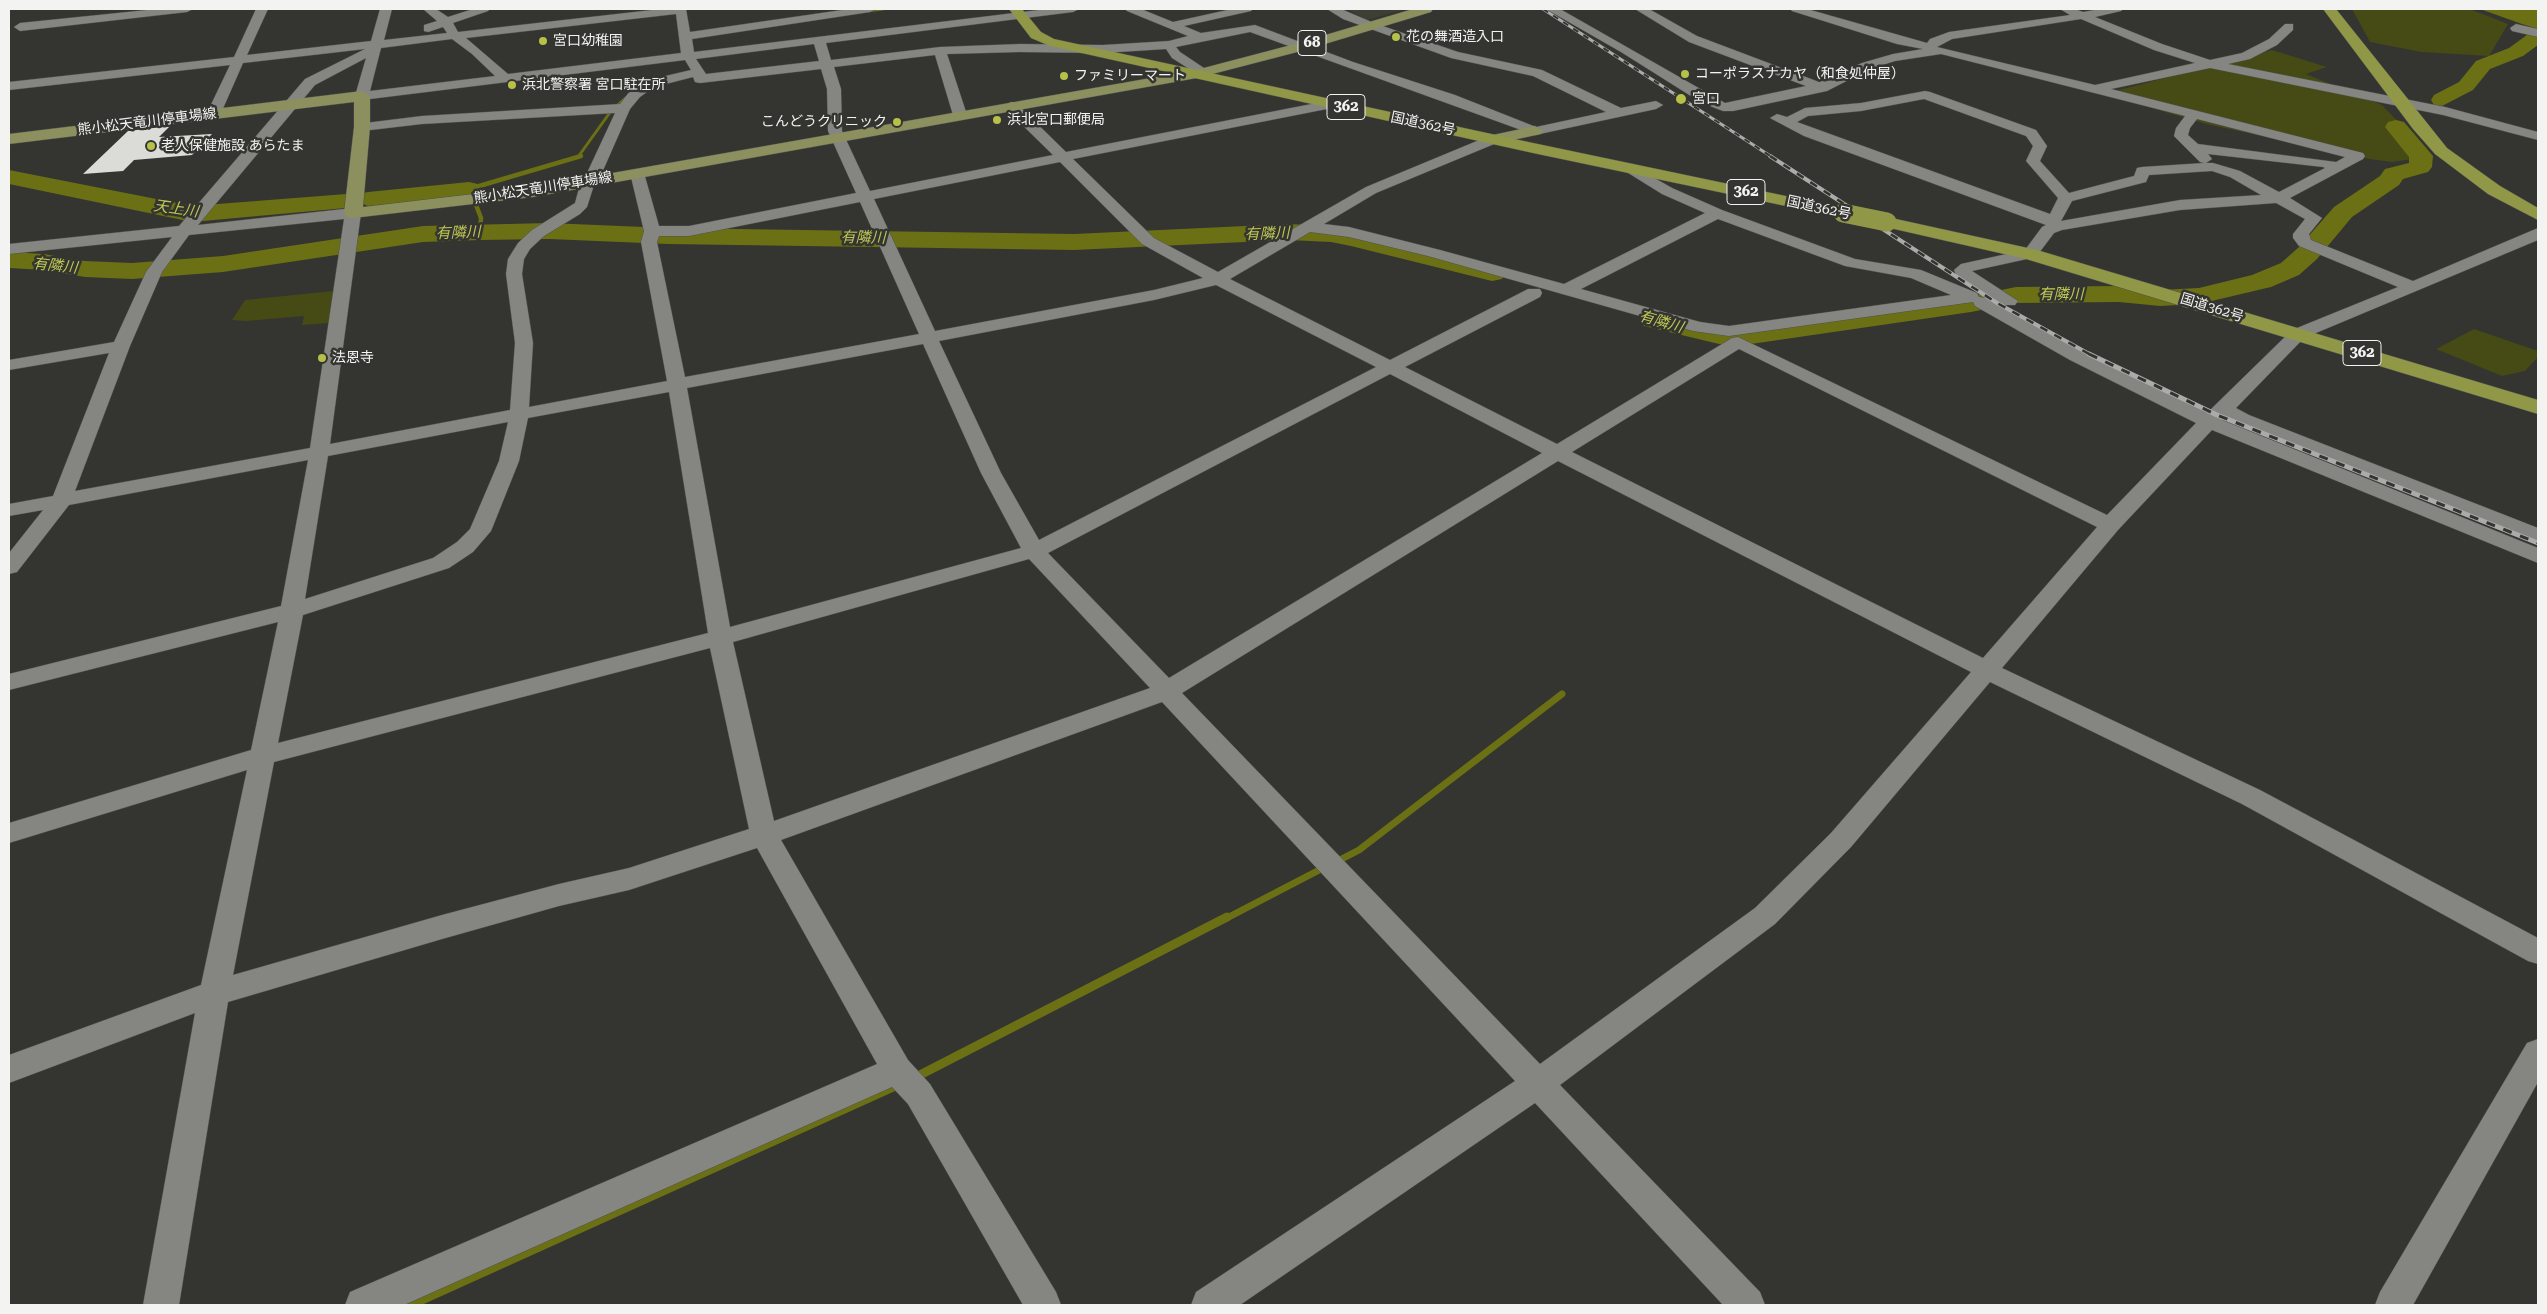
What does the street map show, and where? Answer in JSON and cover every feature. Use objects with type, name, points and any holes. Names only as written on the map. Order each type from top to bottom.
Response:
[{"type":"highway","points":[[2329,9],[2419,126],[2441,151],[2494,190],[2538,215]]},
{"type":"highway","name":"国道362号","points":[[1018,12],[1036,35],[1074,47],[2030,254],[2538,407]]},
{"type":"main road","name":"68","points":[[1200,73],[1300,47],[1426,9]]},
{"type":"main road","name":"熊小松天竜川停車場線","points":[[354,213],[472,200],[588,182],[1200,73]]},
{"type":"main road","name":"熊小松天竜川停車場線","points":[[9,139],[362,96]]},
{"type":"main road","points":[[354,213],[362,127],[362,96]]},
{"type":"main road","points":[[1494,139],[1535,131]]},
{"type":"street","points":[[29,15],[17,30],[187,9]]},
{"type":"street","points":[[214,114],[262,9]]},
{"type":"street","points":[[386,9],[362,96],[819,40],[1018,12],[1073,9]]},
{"type":"street","points":[[429,9],[446,22],[454,35],[476,51],[504,78]]},
{"type":"street","points":[[9,567],[61,501],[121,346],[156,270],[184,231],[290,104],[310,82],[376,47],[484,9]]},
{"type":"street","points":[[9,86],[238,60],[376,47],[454,35],[680,9],[688,56],[699,72],[700,79],[940,51],[1074,47],[1103,49],[1169,45],[1200,37],[1251,28]]},
{"type":"street","points":[[684,37],[870,9]]},
{"type":"street","points":[[1130,9],[1200,37]]},
{"type":"street","points":[[1174,25],[1247,9]]},
{"type":"street","points":[[1333,9],[1370,26],[1455,55],[1537,73],[1618,112]]},
{"type":"street","points":[[1552,9],[1624,49],[1707,100],[1717,105],[1734,108],[1820,87],[1866,66],[1931,49]]},
{"type":"street","points":[[1641,9],[1693,39],[1820,87],[1862,107]]},
{"type":"street","points":[[1749,104],[1809,133],[2054,224],[2180,205],[2278,198],[2358,156],[1931,49],[1796,9]]},
{"type":"street","points":[[2066,9],[2158,47],[2210,64],[2445,111],[2538,136]]},
{"type":"street","points":[[1931,49],[1934,42],[1949,36],[2117,9]]},
{"type":"street","points":[[1226,13],[1251,28],[1300,47],[1450,98],[1535,131],[1656,105]]},
{"type":"street","points":[[2094,89],[2246,56],[2273,42],[2289,27]]},
{"type":"street","points":[[2516,28],[2538,33]]},
{"type":"street","points":[[819,40],[834,88],[835,131],[991,473],[1034,551],[1165,692],[1746,1305]]},
{"type":"street","points":[[1169,45],[1176,55],[1200,73]]},
{"type":"street","points":[[940,51],[960,115]]},
{"type":"street","points":[[9,682],[292,611],[441,563],[465,547],[480,530],[509,461],[519,415],[524,343],[514,274],[516,260],[524,246],[541,231],[575,211],[582,204],[588,182],[594,176],[624,108],[636,94],[649,84],[699,72]]},
{"type":"street","points":[[1788,123],[1805,112],[1862,107],[1925,95],[2031,133],[2040,146],[2033,161],[2066,198]]},
{"type":"street","points":[[651,235],[689,231],[1332,104]]},
{"type":"street","points":[[1011,106],[1146,239],[1218,279],[1987,671],[2251,797],[2538,952]]},
{"type":"street","points":[[362,127],[422,120],[624,108]]},
{"type":"street","points":[[2193,115],[2183,128],[2181,136],[2213,168]]},
{"type":"street","points":[[9,510],[1154,295],[1218,279],[1372,190],[1494,139]]},
{"type":"street","points":[[2194,148],[2324,163],[2338,167]]},
{"type":"street","points":[[1630,168],[1667,192],[1717,213],[1851,262],[1915,274],[1971,296],[1998,300]]},
{"type":"street","points":[[2414,287],[2306,243],[2301,238],[2301,234],[2314,218],[2236,174],[2213,168],[2142,171],[2141,179],[2066,198],[2054,224],[2030,254],[1967,267],[1962,270],[1963,273],[1998,300],[2076,356],[2538,556]]},
{"type":"street","points":[[637,173],[651,235],[726,672],[764,835],[904,1078],[1043,1305]]},
{"type":"street","points":[[9,249],[354,213],[319,453],[292,611],[214,993],[161,1305]]},
{"type":"street","points":[[1568,289],[1717,213]]},
{"type":"street","points":[[1305,229],[1359,234],[1568,289],[1733,337],[2110,525]]},
{"type":"street","points":[[1210,1305],[1537,1084],[1765,916],[1841,840],[2110,525],[2196,433],[2217,416],[2298,334],[2523,242],[2538,233]]},
{"type":"street","points":[[9,833],[263,756],[721,637],[1034,551],[1534,293]]},
{"type":"street","points":[[9,1069],[214,993],[558,895],[629,879],[764,835],[1165,692],[1557,453],[1733,337],[1971,296]]},
{"type":"street","points":[[9,364],[121,346]]},
{"type":"street","points":[[2217,416],[2242,419],[2538,534]]},
{"type":"street","points":[[2393,1305],[2538,1053]]},
{"type":"street","points":[[363,1305],[904,1078]]},
{"type":"shaded area","points":[[1347,9],[1406,9],[1367,20]]},
{"type":"shaded area","points":[[2480,9],[2538,9],[2538,29],[2522,24]]},
{"type":"green space","points":[[2352,9],[2470,9],[2508,24],[2489,56],[2421,52],[2370,42]]},
{"type":"green space","points":[[2272,50],[2327,67],[2306,74],[2382,105],[2408,132],[2427,157],[2392,162],[2369,159],[2206,124],[2104,94]]},
{"type":"green space","points":[[333,291],[329,323],[302,325],[304,316],[246,321],[232,320],[245,300]]},
{"type":"green space","points":[[2474,329],[2538,351],[2538,357],[2525,371],[2502,376],[2436,349]]},
{"type":"building","name":"老人保健施設 あらたま","points":[[170,126],[159,137],[212,134],[192,155],[134,160],[123,171],[83,174],[128,131]]},
{"type":"waterway","points":[[867,11],[883,9]]},
{"type":"waterway","name":"有隣川","points":[[2442,100],[2466,86],[2483,65],[2516,52],[2538,36]]},
{"type":"waterway","points":[[578,157],[611,111],[627,97]]},
{"type":"waterway","name":"有隣川","points":[[1654,320],[1719,335],[1751,335],[1971,304],[2016,295],[2119,294],[2160,298],[2199,296],[2261,281],[2290,269],[2308,253],[2343,212],[2390,180],[2393,174],[2420,167],[2421,156],[2396,127]]},
{"type":"waterway","points":[[472,196],[469,189],[578,157]]},
{"type":"waterway","name":"天上川","points":[[9,177],[192,214],[346,201]]},
{"type":"waterway","name":"天上川","points":[[368,199],[469,189]]},
{"type":"waterway","points":[[476,205],[481,218],[480,232]]},
{"type":"waterway","name":"有隣川","points":[[9,260],[44,262],[85,269],[132,271],[223,264],[423,234],[480,232],[549,231],[668,236],[1074,242],[1288,232],[1331,234],[1352,238],[1492,273]]},
{"type":"waterway","points":[[1334,863],[1359,850],[1562,694]]},
{"type":"waterway","points":[[1225,919],[1325,867]]},
{"type":"waterway","points":[[914,1078],[1227,917]]},
{"type":"waterway","points":[[411,1305],[900,1084]]},
{"type":"railway","points":[[1543,9],[1772,157]]},
{"type":"railway","points":[[1770,156],[1997,303],[2090,355]]},
{"type":"railway","points":[[2090,355],[2217,415],[2538,543]]},
{"type":"place","name":"花の舞酒造入口","points":[[1396,37]]},
{"type":"place","name":"宮口幼稚園","points":[[543,41]]},
{"type":"place","name":"コーポラスナカヤ（和食処仲屋）","points":[[1685,74]]},
{"type":"place","name":"ファミリーマート","points":[[1064,76]]},
{"type":"place","name":"浜北警察署 宮口駐在所","points":[[512,85]]},
{"type":"place","name":"宮口","points":[[1681,99]]},
{"type":"place","name":"浜北宮口郵便局","points":[[997,120]]},
{"type":"place","name":"こんどうクリニック","points":[[897,122]]},
{"type":"place","name":"老人保健施設 あらたま","points":[[151,146]]},
{"type":"place","name":"法恩寺","points":[[322,358]]}]
